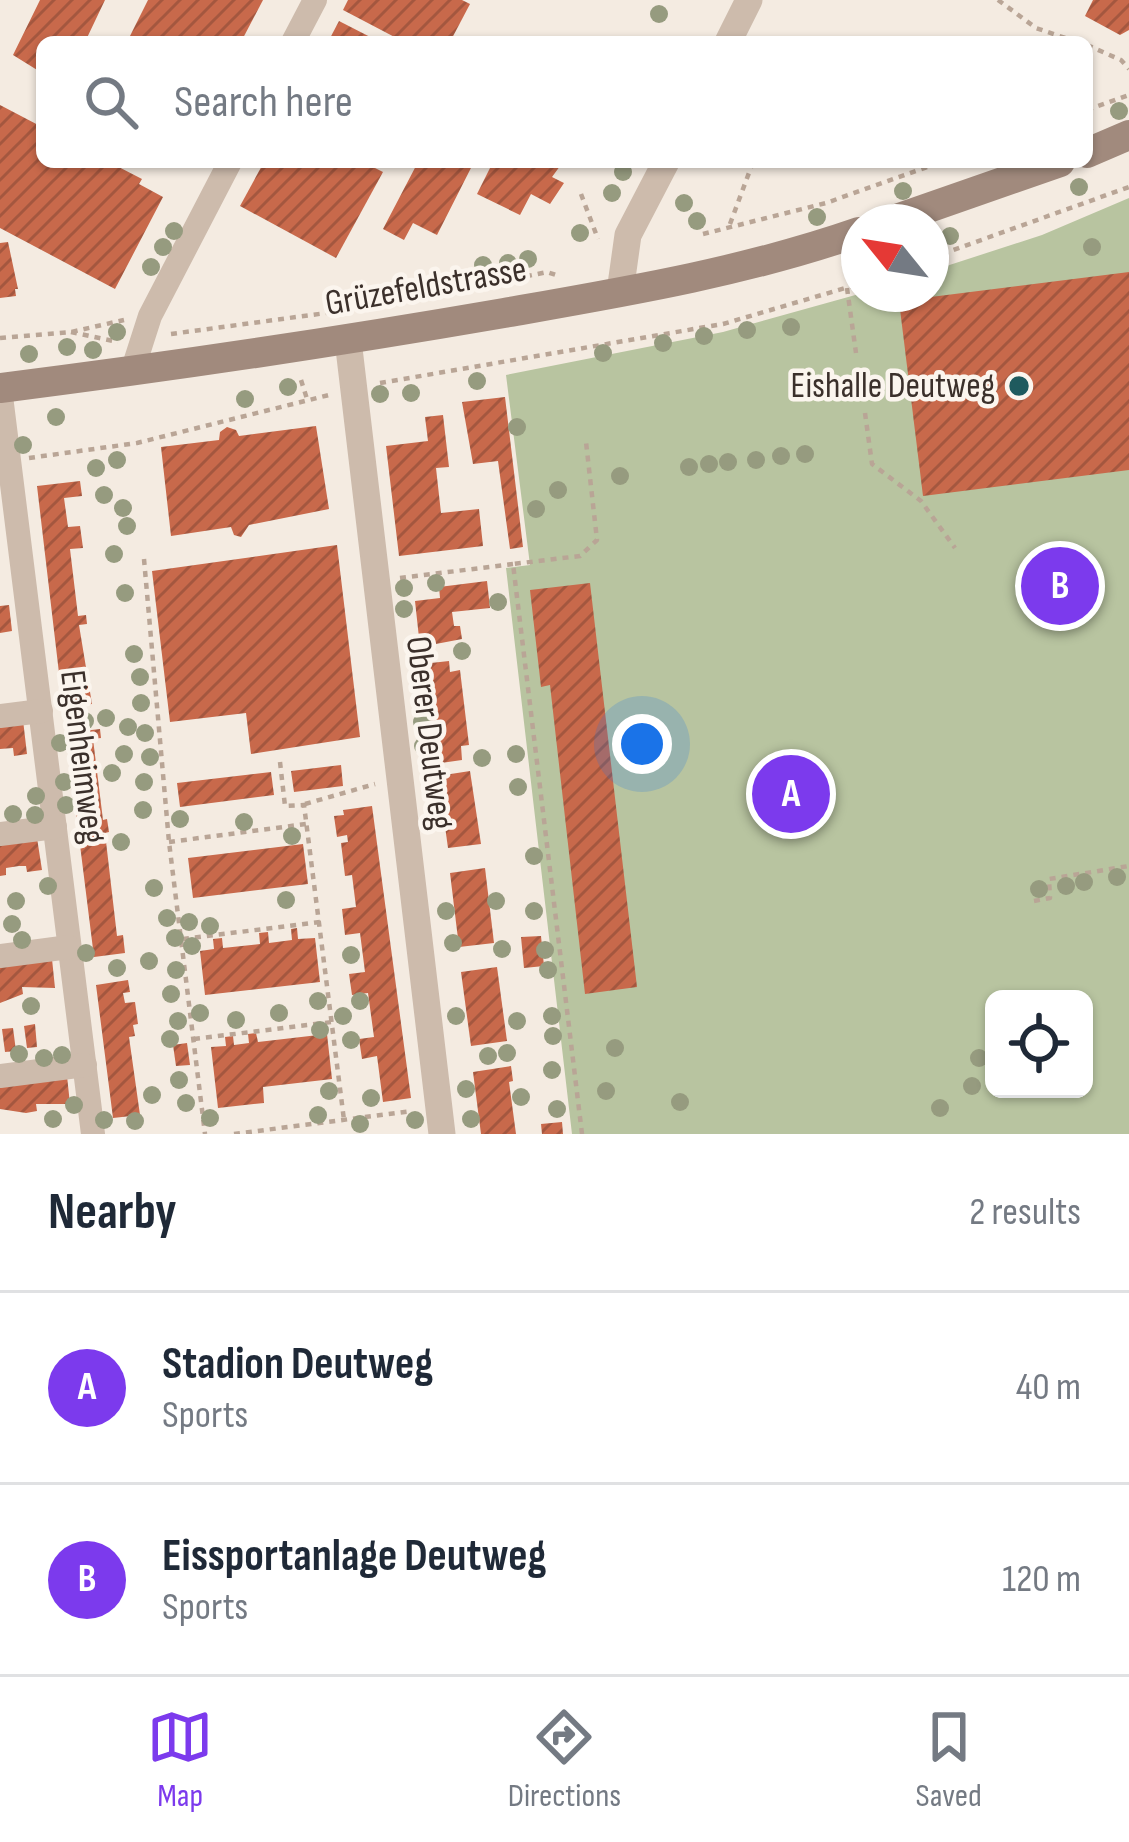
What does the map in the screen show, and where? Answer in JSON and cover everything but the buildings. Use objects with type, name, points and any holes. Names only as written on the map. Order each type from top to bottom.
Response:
[{"type":"main road","points":[[1093,150],[1129,135]]},
{"type":"main road","points":[[940,204],[1043,168]]},
{"type":"main road","name":"Grüzefeldstrasse","points":[[0,388],[348,340],[620,292],[712,275],[841,237]]},
{"type":"street","points":[[296,36],[315,0]]},
{"type":"street","points":[[731,36],[749,0]]},
{"type":"street","points":[[132,372],[149,316],[227,168]]},
{"type":"street","points":[[620,292],[628,236],[663,168]]},
{"type":"street","name":"Oberer Deutweg","points":[[348,340],[442,1134]]},
{"type":"street","name":"Eigenheimweg","points":[[0,388],[10,461],[13,596],[41,711],[94,1134]]},
{"type":"street","points":[[0,716],[41,711]]},
{"type":"street","points":[[0,834],[55,827]]},
{"type":"street","points":[[0,956],[69,947]]},
{"type":"street","points":[[0,1076],[85,1065]]},
{"type":"path","points":[[998,0],[1036,28],[1059,36]]},
{"type":"path","points":[[1093,49],[1129,69]]},
{"type":"path","points":[[1093,108],[1129,94]]},
{"type":"path","points":[[729,227],[751,168]]},
{"type":"path","points":[[703,234],[826,203],[924,168]]},
{"type":"path","points":[[949,252],[1129,187]]},
{"type":"path","points":[[581,194],[598,239]]},
{"type":"path","points":[[413,299],[547,272]]},
{"type":"path","points":[[380,383],[723,324],[841,290]]},
{"type":"path","points":[[188,332],[331,312]]},
{"type":"path","points":[[851,312],[856,353]]},
{"type":"path","points":[[0,338],[71,332],[130,319]]},
{"type":"path","points":[[302,380],[307,399]]},
{"type":"path","points":[[10,461],[137,443],[334,394]]},
{"type":"path","points":[[865,413],[872,464],[921,501],[955,548]]},
{"type":"path","points":[[390,580],[580,556],[597,540],[586,442]]},
{"type":"path","points":[[144,559],[169,842],[205,1134]]},
{"type":"path","points":[[513,564],[582,1134]]},
{"type":"path","points":[[280,762],[285,806],[380,783]]},
{"type":"path","points":[[304,805],[344,1120]]},
{"type":"path","points":[[169,842],[306,824]]},
{"type":"path","points":[[1034,902],[1050,898],[1049,879],[1129,866]]},
{"type":"path","points":[[182,939],[320,922]]},
{"type":"path","points":[[192,1039],[332,1022]]},
{"type":"path","points":[[234,1134],[421,1110]]},
{"type":"green space","points":[[1129,198],[1129,1134],[572,1134],[506,568],[530,565],[506,375],[723,332],[841,299],[841,312],[949,312],[949,265],[1042,235]]},
{"type":"place","name":"Eishalle Deutweg","points":[[1019,386]]},
{"type":"place","name":"Eissportanlage Deutweg","points":[[1060,586]]},
{"type":"place","name":"Stadion Deutweg","points":[[791,794]]}]
